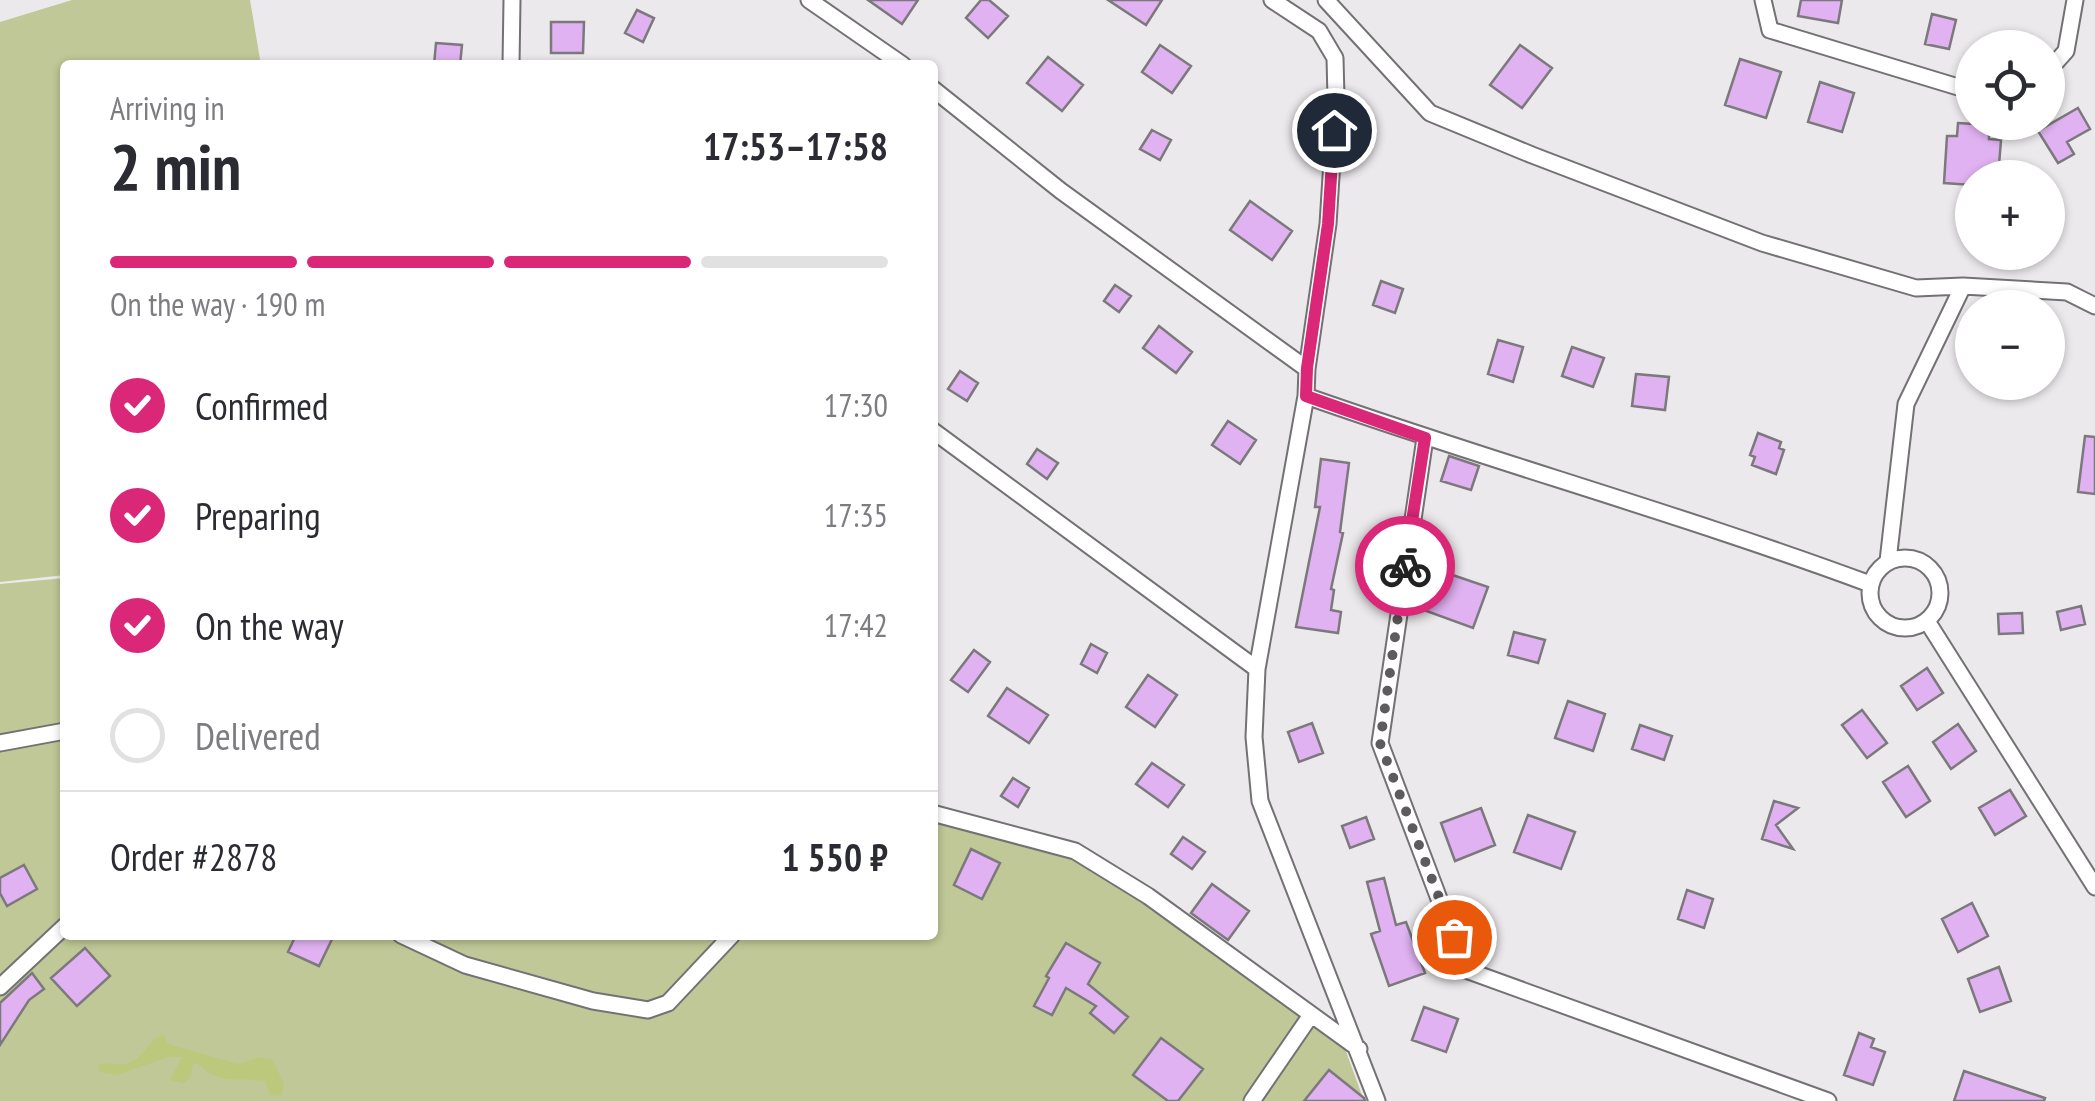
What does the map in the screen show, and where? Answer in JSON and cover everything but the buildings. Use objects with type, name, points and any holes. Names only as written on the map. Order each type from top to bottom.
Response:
[{"type":"street","points":[[511,60],[512,0]]},
{"type":"street","points":[[809,0],[896,60]]},
{"type":"street","points":[[1272,0],[1319,31],[1335,58],[1336,98],[1328,224],[1306,396],[1258,669],[1254,737],[1260,801],[1377,1101]]},
{"type":"street","points":[[1326,0],[1430,113],[1762,243],[1916,288],[1963,286],[2066,292],[2095,306]]},
{"type":"street","points":[[1763,0],[1770,30],[1955,86]]},
{"type":"street","points":[[2065,52],[2076,0]]},
{"type":"street","points":[[938,93],[1061,191],[1307,368]]},
{"type":"street","points":[[1888,562],[1906,404],[1963,286]]},
{"type":"street","points":[[1306,396],[1425,438],[1747,538],[1870,584]]},
{"type":"street","points":[[938,434],[1258,669]]},
{"type":"street","points":[[1425,438],[1380,743],[1466,970],[1828,1101]]},
{"type":"street","points":[[1911,558],[1931,569],[1940,590],[1940,602],[1927,621],[1906,629],[1885,623],[1871,606],[1870,584],[1888,562],[1911,558]]},
{"type":"street","points":[[1927,621],[2095,888]]},
{"type":"street","points":[[0,743],[60,732]]},
{"type":"street","points":[[938,815],[1076,851],[1148,896],[1359,1049]]},
{"type":"street","points":[[0,987],[60,931]]},
{"type":"street","points":[[412,940],[465,965],[594,1000],[648,1010],[668,1003],[727,940]]},
{"type":"street","points":[[1252,1101],[1311,1014]]},
{"type":"shaded area","points":[[72,0],[250,0],[260,60],[60,60],[60,576],[0,582],[0,22]]},
{"type":"shaded area","points":[[60,578],[60,940],[938,940],[938,809],[1069,849],[1201,939],[1344,1046],[1364,1101],[0,1101],[0,584]]},
{"type":"shaded area","points":[[163,1035],[168,1044],[238,1064],[259,1057],[273,1060],[284,1085],[281,1096],[271,1095],[265,1081],[221,1078],[198,1063],[192,1065],[191,1076],[184,1083],[170,1080],[182,1057],[168,1057],[117,1075],[100,1072],[98,1065],[131,1062]]},
{"type":"way so far","points":[[1405,566],[1380,743],[1454,937]]},
{"type":"route","points":[[1334,130],[1328,224],[1306,396],[1425,438],[1405,566]]}]
